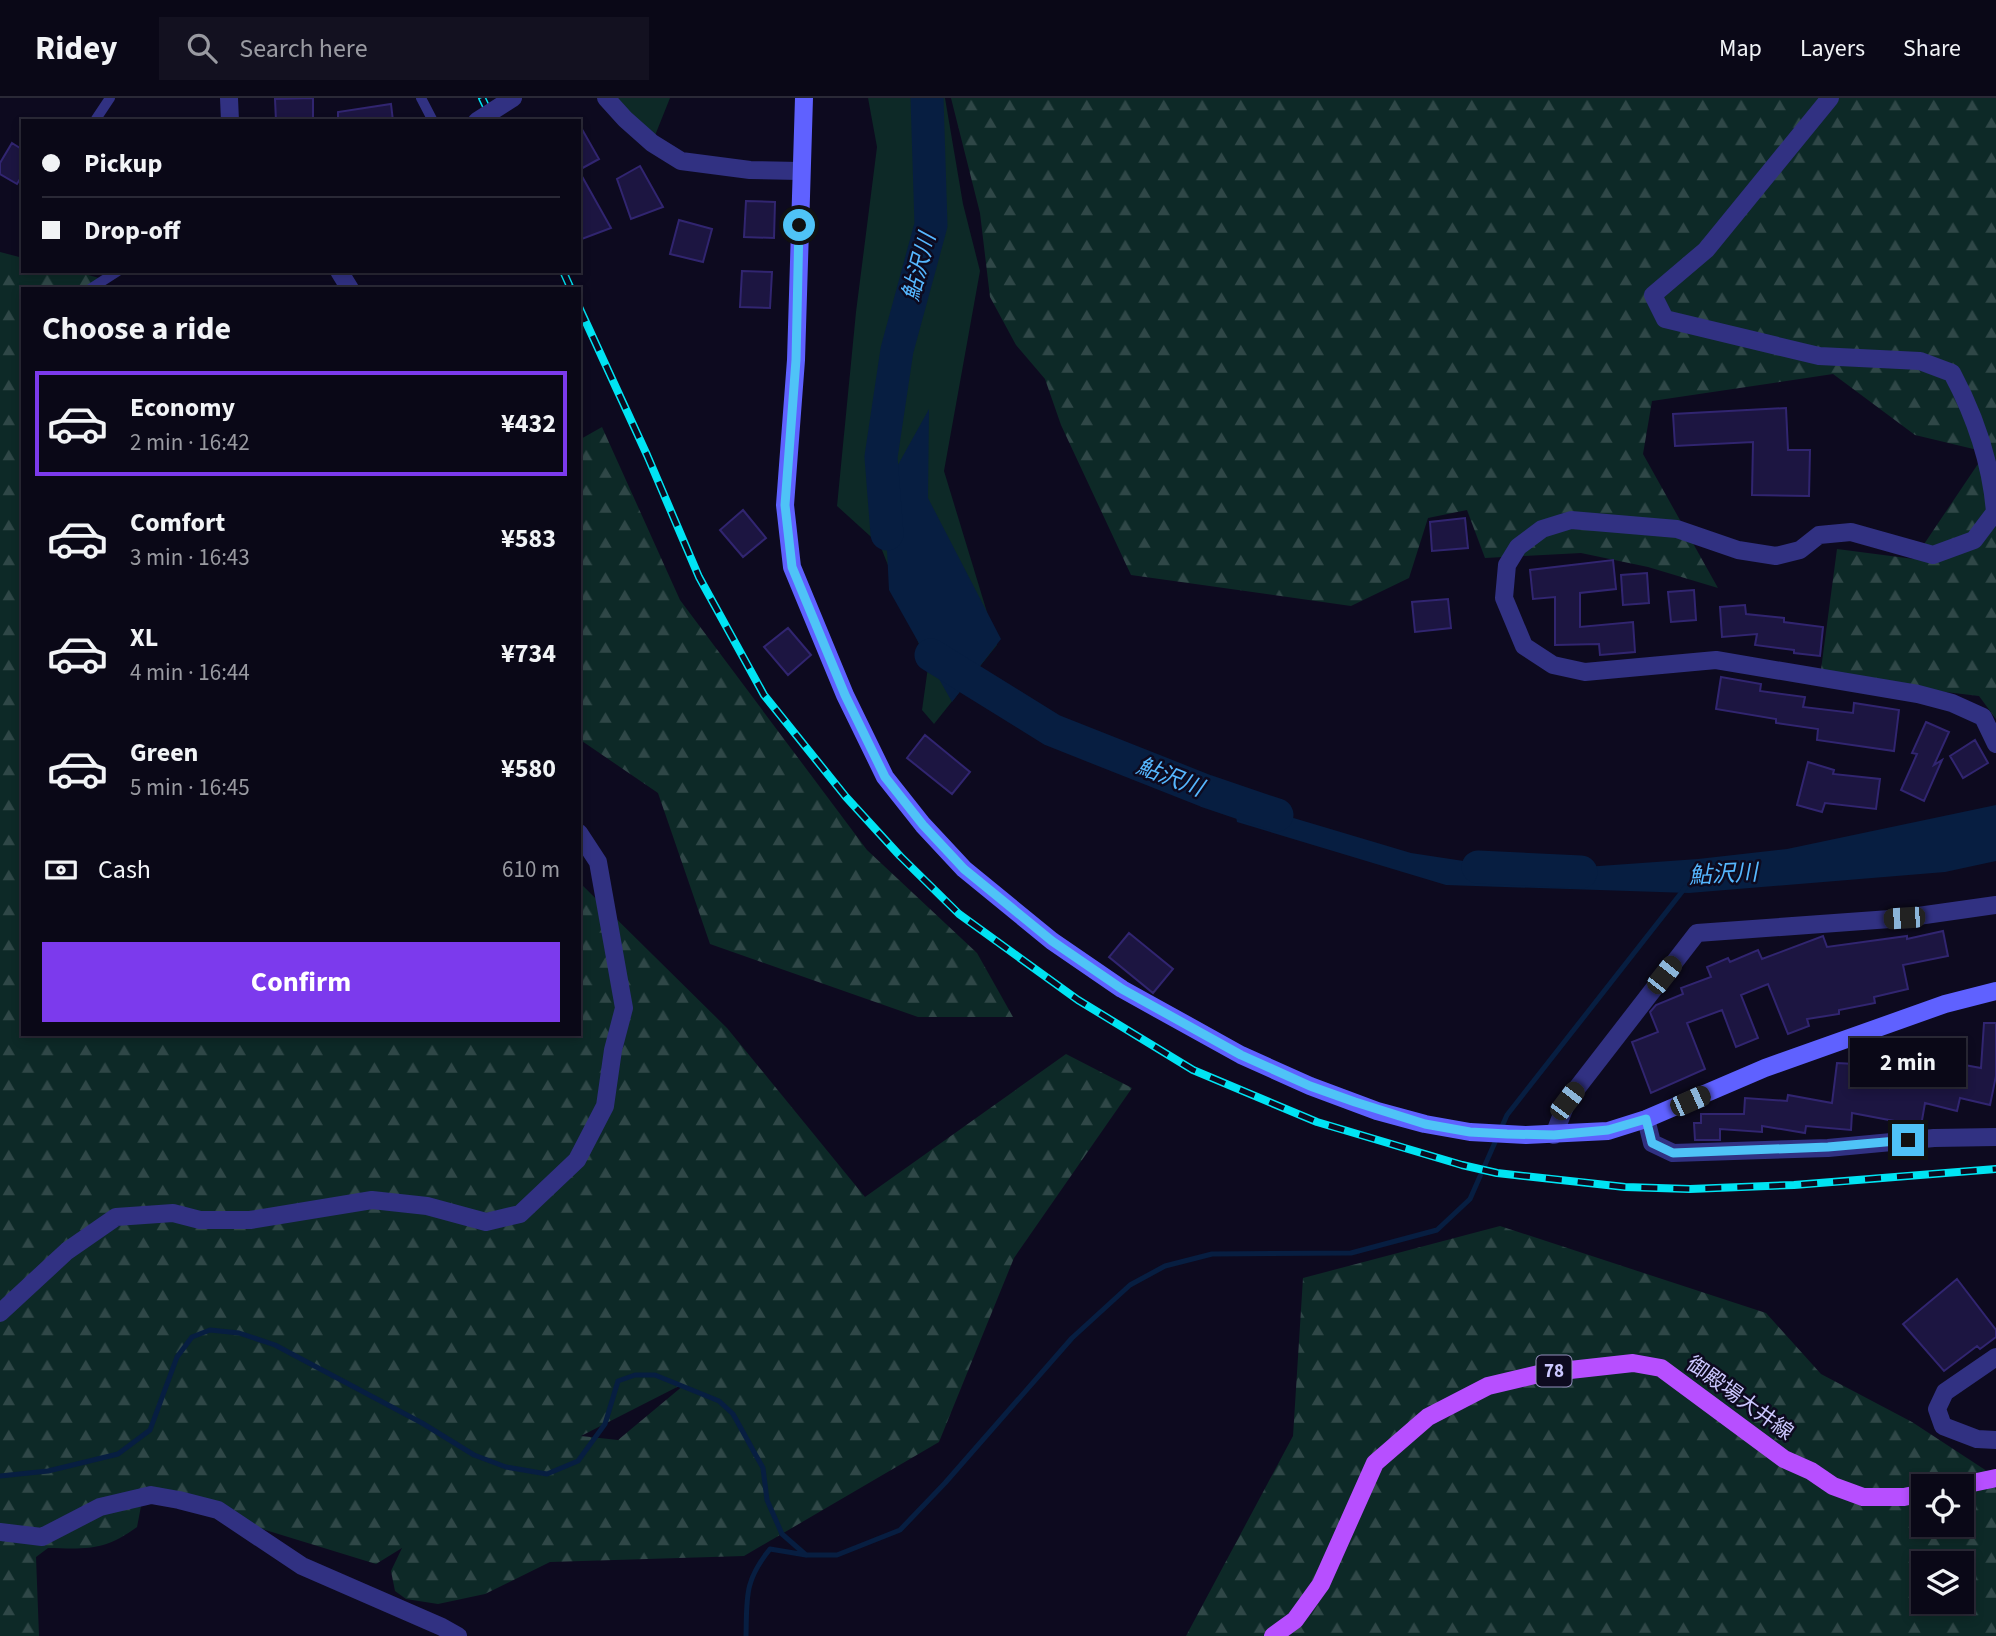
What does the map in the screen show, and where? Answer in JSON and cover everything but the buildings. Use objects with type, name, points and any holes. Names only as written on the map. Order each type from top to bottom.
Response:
[{"type":"main road","name":"御殿場大井線","points":[[1273,1636],[1295,1620],[1321,1584],[1375,1463],[1428,1417],[1488,1387],[1543,1373],[1633,1363],[1661,1368],[1784,1459],[1811,1471],[1833,1486],[1863,1497],[1911,1496]]},
{"type":"main road","points":[[1974,1483],[1996,1478]]},
{"type":"street","points":[[229,98],[230,119]]},
{"type":"street","points":[[480,119],[513,98]]},
{"type":"street","points":[[606,98],[652,143],[681,161],[750,170],[800,171]]},
{"type":"street","points":[[804,98],[796,360],[785,505],[792,567],[845,695],[885,777],[923,825],[964,869],[1052,941],[1122,989],[1241,1055],[1310,1086],[1425,1124],[1470,1132],[1526,1135],[1608,1130],[1646,1119],[1765,1068],[1945,1004],[1996,991]]},
{"type":"street","points":[[1830,98],[1706,250],[1653,295],[1665,319],[1819,356],[1920,361],[1952,373],[1971,409],[1993,482],[1996,512],[1974,540],[1933,555],[1851,532],[1819,535],[1800,550],[1776,556],[1738,550],[1677,529],[1571,520],[1542,530],[1518,547],[1507,565],[1504,598],[1524,646],[1553,665],[1585,672],[1716,660],[1918,694],[1952,702],[1983,717],[1996,744]]},
{"type":"street","points":[[0,1313],[67,1251],[116,1217],[173,1213],[200,1220],[250,1220],[372,1200],[427,1206],[486,1222],[520,1214],[578,1160],[605,1106],[613,1050],[624,1008],[598,862],[581,837]]},
{"type":"street","points":[[1554,1135],[1567,1101],[1697,933],[1904,918],[1996,905]]},
{"type":"street","points":[[1646,1119],[1652,1143],[1673,1153],[1996,1137]]},
{"type":"street","points":[[1996,1357],[1945,1392],[1937,1409],[1943,1426],[1977,1440],[1996,1440]]},
{"type":"street","points":[[0,1532],[43,1537],[100,1507],[151,1495],[179,1500],[218,1510],[302,1566],[458,1636]]},
{"type":"lane","points":[[96,119],[110,98]]},
{"type":"lane","points":[[421,98],[432,119]]},
{"type":"lane","points":[[93,287],[115,273]]},
{"type":"green space","points":[[597,98],[670,98],[652,143]]},
{"type":"green space","points":[[868,98],[945,98],[963,204],[980,271],[944,471],[997,645],[934,724],[922,710],[928,667],[880,545],[837,506],[856,312],[877,147]]},
{"type":"green space","points":[[951,98],[1996,98],[1996,719],[1979,696],[1820,677],[1837,549],[1914,559],[1986,452],[1915,435],[1833,374],[1652,401],[1643,454],[1718,588],[1648,567],[1581,553],[1485,558],[1467,510],[1428,518],[1409,578],[1351,606],[1131,575],[1061,425],[1045,379],[1016,345],[990,297],[980,213]]},
{"type":"green space","points":[[0,252],[21,257],[21,273],[81,273],[99,278],[96,287],[21,287],[21,1036],[581,1036],[581,884],[727,1028],[865,1197],[1066,1054],[1132,1088],[1014,1258],[939,1442],[744,1556],[550,1562],[485,1594],[438,1604],[406,1599],[395,1591],[391,1571],[402,1548],[376,1564],[151,1495],[142,1501],[137,1527],[115,1541],[95,1547],[48,1548],[36,1557],[39,1636],[0,1636]],"holes":[[[683,1384],[684,1385],[618,1440],[581,1436]]]},
{"type":"green space","points":[[602,427],[680,600],[867,850],[977,953],[1013,1017],[918,1017],[710,944],[658,793],[581,740],[581,439]]},
{"type":"green space","points":[[1500,1226],[1766,1313],[1821,1374],[1912,1422],[1996,1477],[1996,1636],[1186,1636],[1293,1436],[1303,1278]]},
{"type":"water","points":[[929,409],[928,498],[1001,639],[952,702],[889,590],[884,490]]},
{"type":"water","points":[[1233,800],[1411,853],[1529,871],[1698,859],[1787,849],[1996,805],[1996,861],[1945,872],[1689,893],[1446,885],[1237,822]]},
{"type":"waterway","name":"鮎沢川","points":[[887,534],[881,457],[897,350],[931,225],[927,98]]},
{"type":"waterway","name":"鮎沢川","points":[[931,655],[1052,730],[1206,791],[1277,815]]},
{"type":"waterway","name":"鮎沢川","points":[[1478,867],[1581,872]]},
{"type":"waterway","points":[[746,1636],[747,1600],[751,1580],[770,1549],[806,1555],[837,1555],[900,1530],[945,1483],[1072,1338],[1130,1285],[1165,1266],[1212,1254],[1351,1253],[1437,1230],[1470,1199],[1507,1115],[1685,888]]},
{"type":"waterway","points":[[0,1476],[48,1471],[118,1454],[150,1430],[177,1357],[192,1337],[210,1330],[239,1333],[275,1345],[422,1423],[474,1455],[506,1467],[547,1474],[578,1461],[605,1424],[618,1381],[635,1375],[655,1375],[719,1401],[733,1414],[763,1468],[767,1500],[782,1534],[806,1555]]},
{"type":"railway","points":[[482,98],[492,119]]},
{"type":"railway","points":[[564,273],[570,287]]},
{"type":"railway","points":[[581,311],[699,577],[764,695],[846,797],[900,856],[959,914],[1078,1000],[1193,1070],[1317,1122],[1497,1173],[1625,1187],[1690,1189],[1794,1185],[1996,1169]]},
{"type":"route","points":[[799,225],[796,360],[785,505],[792,567],[845,695],[885,777],[923,825],[964,869],[1052,941],[1122,989],[1241,1055],[1310,1086],[1377,1111],[1425,1124],[1470,1132],[1526,1135],[1608,1130],[1646,1119],[1652,1143],[1673,1153],[1828,1147],[1908,1140]]}]
